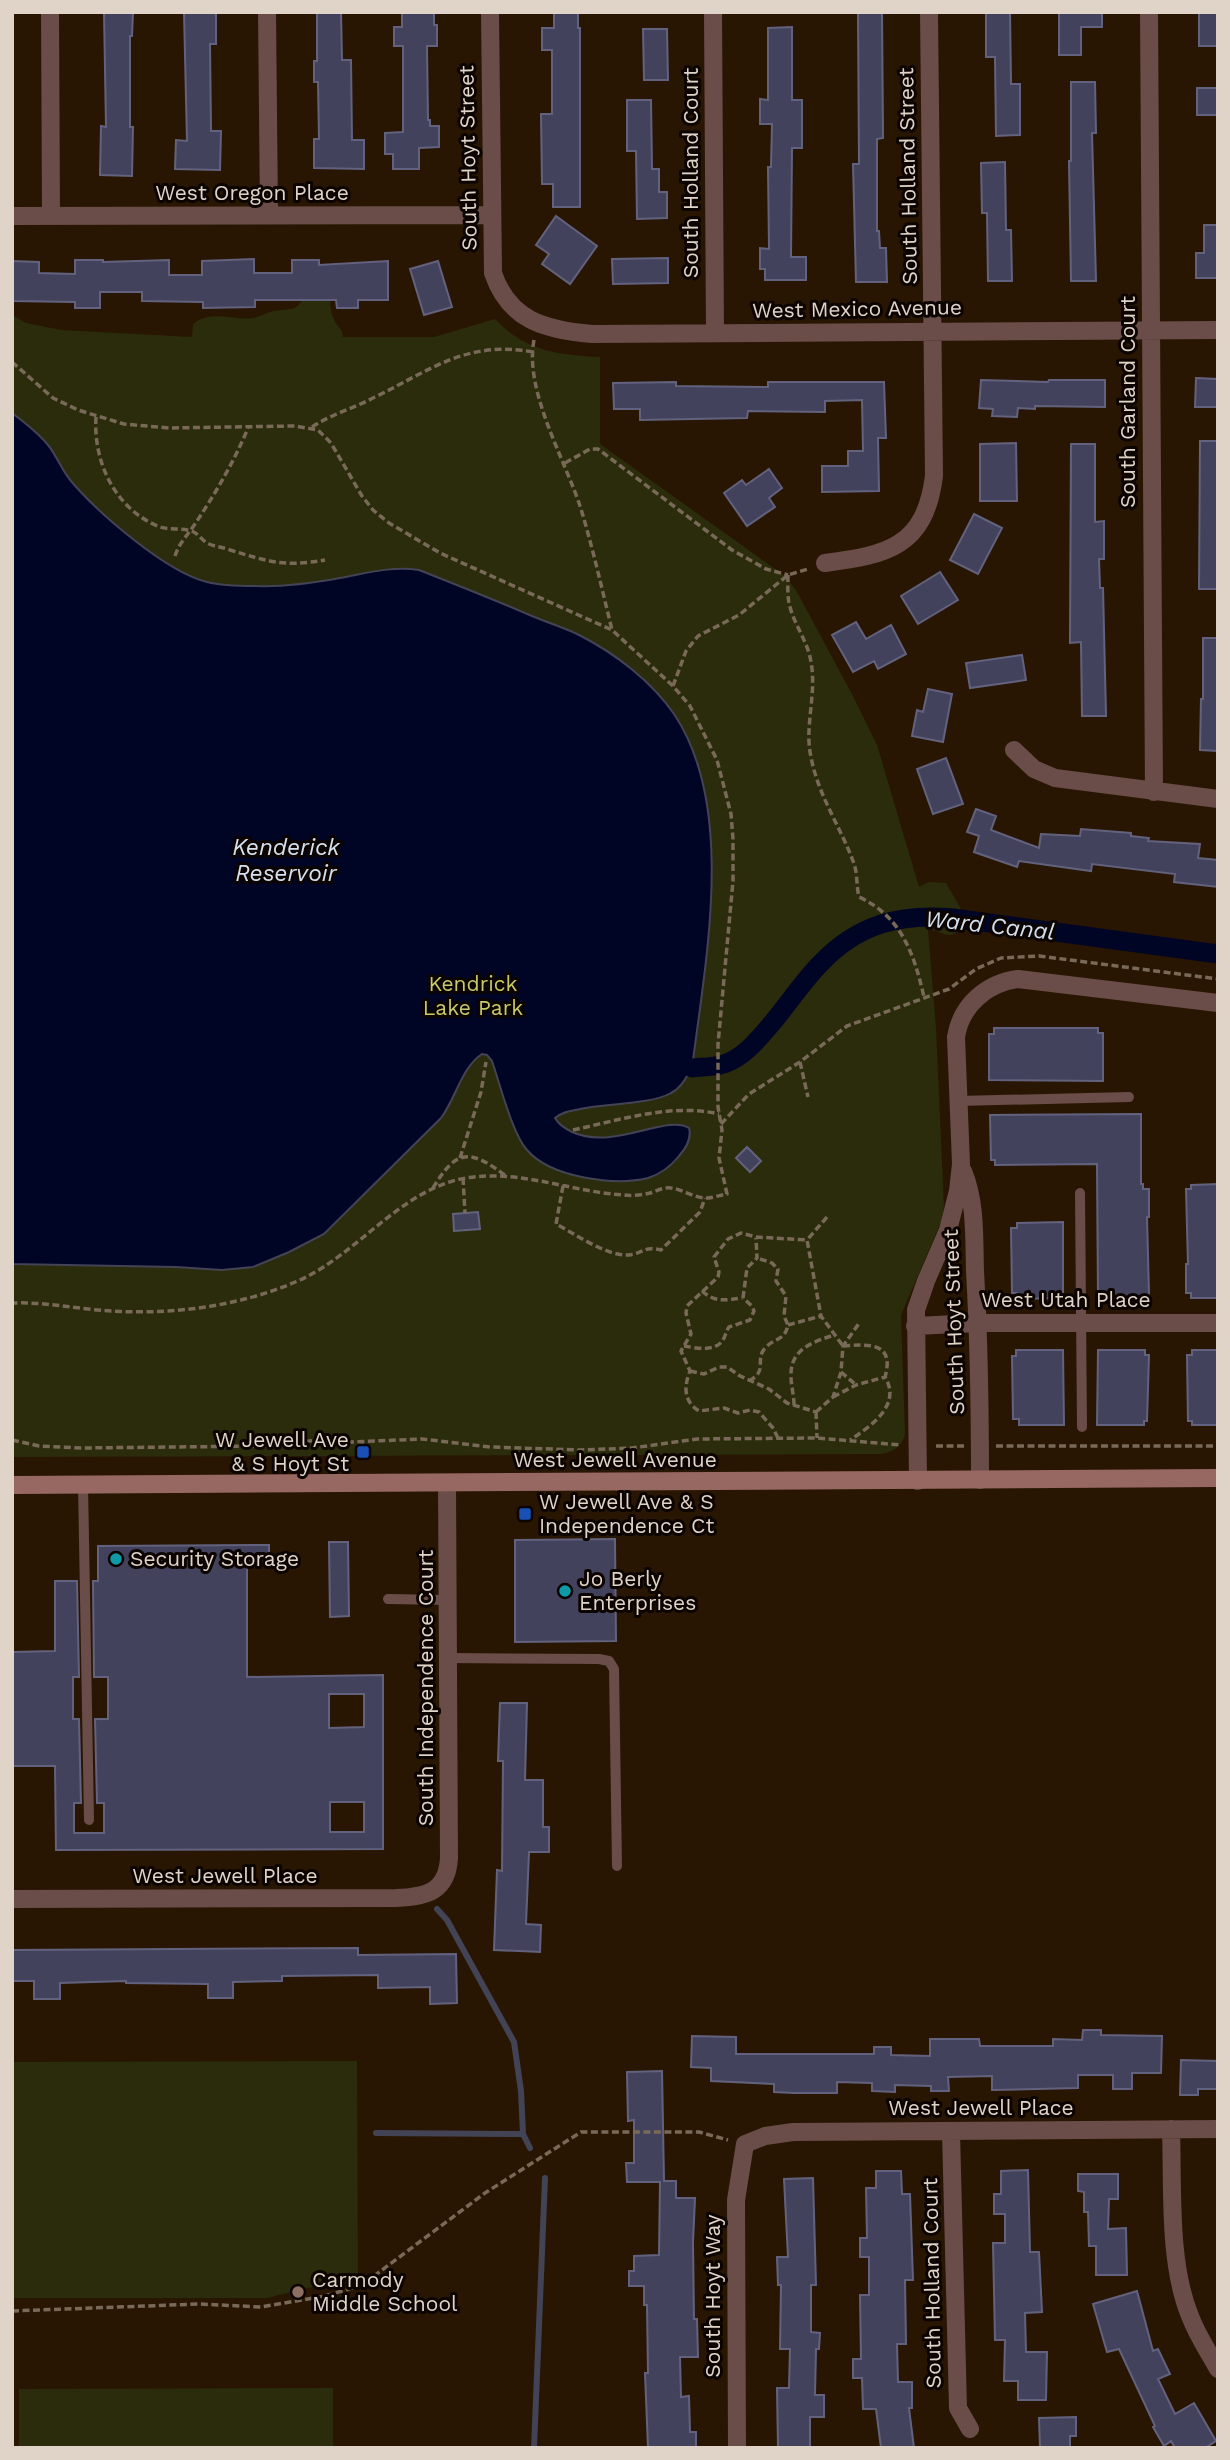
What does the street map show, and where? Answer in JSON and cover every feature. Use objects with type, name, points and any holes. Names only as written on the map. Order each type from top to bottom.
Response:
[{"type":"main road","name":"West Jewell Avenue","points":[[12,1485],[1218,1478]]},
{"type":"street","points":[[50,12],[51,216]]},
{"type":"street","points":[[267,12],[269,215]]},
{"type":"street","name":"South Hoyt Street","points":[[490,12],[493,273],[505,300]]},
{"type":"street","name":"South Holland Court","points":[[713,12],[715,333]]},
{"type":"street","name":"South Holland Street","points":[[825,563],[856,559],[890,550],[906,538],[924,517],[932,492],[929,12]]},
{"type":"street","name":"South Garland Court","points":[[1149,12],[1154,792]]},
{"type":"street","name":"West Oregon Place","points":[[12,216],[491,215]]},
{"type":"street","name":"West Mexico Avenue","points":[[505,300],[538,324],[592,334],[1218,330]]},
{"type":"street","points":[[1014,750],[1034,769],[1055,778],[1218,799]]},
{"type":"street","name":"South Hoyt Street","points":[[918,1481],[915,1326],[919,1299],[954,1212],[961,1164],[956,1050],[958,1027],[966,1009],[989,988],[1007,980],[1027,979],[1218,1003]]},
{"type":"street","name":"South Hoyt Street","points":[[961,1164],[971,1199],[978,1323],[980,1480]]},
{"type":"street","name":"West Utah Place","points":[[915,1326],[978,1323],[1218,1322]]},
{"type":"street","name":"South Independence Court","points":[[436,1888],[446,1875],[450,1858],[447,1483]]},
{"type":"street","name":"West Jewell Place","points":[[12,1899],[405,1898],[421,1896],[436,1888]]},
{"type":"street","points":[[1171,2129],[1174,2224],[1182,2291],[1194,2326],[1218,2368]]},
{"type":"street","name":"West Jewell Place","points":[[746,2144],[765,2136],[793,2132],[1218,2129]]},
{"type":"street","name":"South Holland Court","points":[[951,2132],[958,2409],[970,2429]]},
{"type":"street","name":"South Hoyt Way","points":[[737,2448],[736,2200],[746,2144]]},
{"type":"lane","points":[[958,1101],[1129,1097]]},
{"type":"lane","points":[[1080,1193],[1082,1427]]},
{"type":"lane","points":[[83,1485],[89,1820]]},
{"type":"lane","points":[[388,1599],[448,1600]]},
{"type":"lane","points":[[448,1658],[599,1658],[609,1661],[614,1669],[617,1866]]},
{"type":"path","points":[[538,324],[533,352],[537,391],[583,517],[612,630]]},
{"type":"path","points":[[312,427],[448,360],[468,353],[494,349],[533,352]]},
{"type":"path","points":[[12,362],[53,398],[78,411],[142,427],[312,427],[331,443],[362,496],[373,510],[389,523],[440,553],[612,630],[673,686],[690,706],[706,734],[717,760],[730,814],[733,881],[718,1044],[718,1107],[722,1124],[719,1158],[727,1194],[705,1198],[665,1188],[628,1196],[507,1177],[463,1178],[414,1199],[330,1264],[300,1280],[258,1296],[194,1309],[99,1310],[44,1303],[12,1303]]},
{"type":"path","points":[[96,417],[98,450],[104,470],[118,496],[134,513],[158,526],[190,531],[212,545],[284,565],[325,560]]},
{"type":"path","points":[[175,556],[180,543],[230,466],[249,427]]},
{"type":"path","points":[[564,464],[590,449],[598,449],[732,550],[766,569],[788,575]]},
{"type":"path","points":[[673,686],[681,662],[698,636],[739,615],[788,575]]},
{"type":"path","points":[[788,575],[789,606],[804,640],[811,665],[814,696],[809,744],[815,775],[853,859],[859,897],[882,910],[895,924],[912,956],[924,998]]},
{"type":"path","points":[[722,1124],[749,1094],[800,1062],[847,1026],[948,989]]},
{"type":"path","points":[[460,1158],[481,1092],[485,1062]]},
{"type":"path","points":[[800,1062],[808,1097]]},
{"type":"path","points":[[573,1130],[646,1114],[704,1111],[719,1114]]},
{"type":"path","points":[[432,1190],[448,1164],[460,1158],[477,1158],[488,1162],[507,1177]]},
{"type":"path","points":[[463,1178],[465,1213]]},
{"type":"path","points":[[564,1186],[556,1224],[601,1248],[626,1255],[643,1249],[662,1250],[700,1212],[705,1198]]},
{"type":"path","points":[[807,1240],[827,1217]]},
{"type":"path","points":[[778,1438],[759,1412],[750,1410],[738,1413],[724,1408],[704,1411],[695,1409],[685,1393],[684,1386],[690,1371],[681,1351],[691,1334],[687,1306],[718,1277],[714,1257],[721,1245],[734,1235],[741,1233],[756,1237],[807,1240]]},
{"type":"path","points":[[743,1298],[747,1268],[757,1258],[756,1237]]},
{"type":"path","points":[[807,1240],[821,1316],[843,1346]]},
{"type":"path","points":[[749,1381],[757,1377],[762,1368],[761,1355],[764,1349],[783,1337],[788,1325],[784,1316],[786,1296],[776,1281],[778,1269],[772,1263],[757,1258]]},
{"type":"path","points":[[683,1346],[711,1348],[721,1343],[729,1327],[750,1320],[754,1311],[743,1298],[721,1301],[702,1291]]},
{"type":"path","points":[[788,1325],[821,1316]]},
{"type":"path","points":[[833,1397],[841,1372],[843,1346],[860,1322]]},
{"type":"path","points":[[794,1405],[791,1370],[796,1356],[807,1346],[834,1335]]},
{"type":"path","points":[[843,1346],[873,1346],[884,1351],[888,1362],[885,1377],[890,1392],[890,1399],[877,1421],[849,1441]]},
{"type":"path","points":[[690,1371],[704,1374],[719,1367],[727,1367],[749,1381],[769,1389],[787,1403],[816,1412]]},
{"type":"path","points":[[841,1372],[856,1385]]},
{"type":"path","points":[[816,1412],[833,1397],[856,1385],[885,1377]]},
{"type":"path","points":[[816,1412],[817,1438]]},
{"type":"path","points":[[12,1440],[39,1446],[81,1448],[266,1446],[319,1440],[422,1439],[490,1447],[591,1450],[632,1448],[697,1439],[817,1438],[895,1445]]},
{"type":"path","points":[[362,1441],[363,1452]]},
{"type":"path","points":[[936,1446],[963,1446]]},
{"type":"path","points":[[995,1446],[1218,1446]]},
{"type":"path","points":[[12,2311],[199,2304],[261,2307],[325,2296],[362,2285],[485,2193],[581,2132],[699,2132],[746,2144]]},
{"type":"green space","name":"Kendrick Lake Park","points":[[306,295],[330,296],[332,315],[343,337],[434,337],[495,319],[531,345],[556,352],[600,357],[600,444],[785,576],[796,590],[877,745],[919,887],[929,882],[946,883],[964,914],[965,926],[955,934],[947,935],[928,929],[936,1028],[944,1207],[941,1222],[901,1315],[905,1434],[900,1445],[894,1450],[882,1454],[12,1457],[12,315],[26,323],[61,330],[192,337],[193,324],[207,317],[256,317],[293,308]]},
{"type":"green space","points":[[357,2061],[358,2276],[267,2298],[12,2298],[12,2062]]},
{"type":"green space","points":[[333,2388],[333,2448],[19,2448],[19,2389]]},
{"type":"water","name":"Kenderick Reservoir","points":[[12,413],[44,441],[68,477],[98,509],[153,554],[190,576],[225,585],[276,586],[319,582],[389,569],[419,570],[581,636],[632,670],[665,702],[693,752],[705,794],[711,840],[709,935],[692,1068],[678,1088],[662,1097],[580,1109],[555,1118],[572,1132],[588,1137],[621,1135],[667,1125],[689,1128],[689,1140],[676,1160],[648,1178],[619,1181],[567,1173],[538,1160],[522,1142],[511,1120],[492,1061],[482,1054],[469,1067],[441,1118],[324,1234],[289,1252],[253,1267],[222,1270],[12,1264]]},
{"type":"building","points":[[104,12],[133,12],[130,36],[132,176],[100,175],[101,126],[106,127]]},
{"type":"building","points":[[184,12],[216,12],[216,44],[210,44],[211,131],[221,131],[220,170],[175,169],[176,140],[187,141]]},
{"type":"building","points":[[317,12],[341,12],[342,60],[351,60],[352,140],[364,140],[364,169],[314,168],[314,139],[319,139],[318,82],[314,82]]},
{"type":"building","points":[[402,12],[434,12],[434,25],[437,25],[437,46],[427,46],[428,120],[430,126],[439,126],[439,147],[419,148],[419,169],[393,169],[393,154],[385,154],[385,133],[403,132],[403,46],[394,46],[394,27],[402,27]]},
{"type":"building","points":[[554,12],[578,12],[580,207],[553,207],[553,184],[542,184],[541,114],[552,114],[552,50],[542,50],[542,28],[554,28]]},
{"type":"building","points":[[858,12],[882,12],[883,138],[877,139],[877,231],[880,248],[886,248],[887,282],[856,282],[853,164],[859,164]]},
{"type":"building","points":[[986,12],[1010,12],[1011,84],[1020,84],[1020,135],[996,136],[995,57],[986,57]]},
{"type":"building","points":[[1059,12],[1102,12],[1102,27],[1081,27],[1081,55],[1059,55]]},
{"type":"building","points":[[1199,12],[1218,12],[1218,46],[1199,46]]},
{"type":"building","points":[[792,27],[792,100],[802,100],[802,148],[792,148],[791,257],[806,257],[806,280],[765,280],[765,269],[760,269],[760,248],[769,249],[768,167],[771,167],[772,124],[760,124],[760,99],[768,100],[768,28]]},
{"type":"building","points":[[643,29],[667,29],[668,80],[644,80]]},
{"type":"building","points":[[1071,82],[1095,82],[1096,133],[1092,133],[1096,281],[1071,281]]},
{"type":"building","points":[[1197,88],[1218,88],[1218,115],[1197,115]]},
{"type":"building","points":[[627,100],[651,100],[652,169],[659,169],[659,192],[667,192],[667,218],[637,219],[636,151],[627,151]]},
{"type":"building","points":[[1005,162],[1006,230],[1011,230],[1012,281],[988,281],[987,213],[982,213],[981,163]]},
{"type":"building","points":[[556,216],[597,246],[570,284],[542,264],[549,254],[536,245]]},
{"type":"building","points":[[1204,225],[1218,225],[1218,278],[1196,278],[1196,253],[1204,253]]},
{"type":"building","points":[[668,258],[668,283],[613,284],[612,259]]},
{"type":"building","points":[[254,259],[254,273],[292,273],[292,260],[319,260],[319,265],[388,261],[388,300],[358,300],[358,308],[337,308],[336,300],[255,300],[255,307],[203,308],[203,302],[142,301],[142,292],[100,292],[100,308],[75,308],[75,302],[12,301],[12,261],[39,262],[39,273],[75,274],[75,260],[169,260],[169,275],[202,275],[202,261]]},
{"type":"building","points":[[438,261],[452,307],[424,315],[410,269]]},
{"type":"building","points":[[1196,378],[1218,379],[1218,407],[1195,407]]},
{"type":"building","points":[[981,380],[1105,380],[1105,407],[1035,406],[1035,409],[1018,408],[1017,417],[992,416],[993,409],[979,408]]},
{"type":"building","points":[[676,382],[676,386],[768,387],[768,382],[884,382],[886,438],[878,438],[879,491],[822,492],[822,466],[848,466],[848,451],[863,451],[862,400],[825,401],[825,412],[748,411],[747,418],[640,420],[640,409],[614,409],[613,383]]},
{"type":"building","points":[[1200,441],[1218,441],[1218,589],[1199,589]]},
{"type":"building","points":[[1016,443],[1017,501],[980,501],[980,444]]},
{"type":"building","points":[[1071,444],[1095,444],[1095,522],[1104,521],[1104,559],[1099,559],[1100,588],[1103,588],[1106,716],[1082,716],[1081,642],[1070,643]]},
{"type":"building","points":[[769,469],[782,488],[769,498],[775,507],[747,526],[724,493],[742,480],[746,485]]},
{"type":"building","points":[[974,514],[1002,528],[978,574],[950,560]]},
{"type":"building","points":[[940,572],[958,600],[918,624],[901,596]]},
{"type":"building","points":[[856,622],[866,639],[891,625],[906,654],[878,669],[874,661],[853,672],[832,635]]},
{"type":"building","points":[[1203,638],[1218,638],[1218,751],[1200,750]]},
{"type":"building","points":[[1022,655],[1026,680],[970,688],[966,663]]},
{"type":"building","points":[[928,689],[952,694],[943,742],[912,736],[917,710],[923,712]]},
{"type":"building","points":[[946,758],[963,804],[933,814],[917,769]]},
{"type":"building","points":[[976,809],[996,816],[991,830],[1039,848],[1041,834],[1080,836],[1081,829],[1131,833],[1131,836],[1149,838],[1148,841],[1200,844],[1198,858],[1218,860],[1218,887],[1174,882],[1175,874],[1092,864],[1091,871],[1019,861],[1017,867],[974,852],[979,836],[967,832]]},
{"type":"building","points":[[994,1028],[1098,1028],[1098,1033],[1103,1033],[1103,1081],[989,1080],[989,1034],[994,1034]]},
{"type":"building","points":[[1141,1114],[1141,1184],[1143,1189],[1149,1189],[1149,1294],[1144,1294],[1144,1297],[1098,1298],[1097,1164],[995,1165],[995,1160],[991,1160],[990,1115]]},
{"type":"building","points":[[747,1147],[761,1161],[750,1172],[736,1158]]},
{"type":"building","points":[[1218,1184],[1218,1298],[1191,1298],[1191,1293],[1186,1293],[1186,1189],[1191,1189],[1191,1185]]},
{"type":"building","points":[[478,1212],[480,1229],[454,1231],[453,1214]]},
{"type":"building","points":[[1063,1222],[1063,1298],[1017,1299],[1017,1293],[1012,1293],[1011,1228],[1017,1228],[1017,1223]]},
{"type":"building","points":[[1016,1350],[1063,1350],[1064,1425],[1019,1425],[1019,1419],[1013,1419],[1012,1356],[1016,1356]]},
{"type":"building","points":[[1098,1350],[1145,1350],[1145,1355],[1149,1355],[1147,1421],[1144,1421],[1144,1425],[1097,1425]]},
{"type":"building","points":[[1192,1350],[1218,1350],[1218,1425],[1192,1425],[1192,1421],[1188,1421],[1187,1355],[1192,1355]]},
{"type":"building","name":"Jo Berly Enterprises","points":[[615,1539],[616,1641],[515,1642],[515,1540]]},
{"type":"building","points":[[329,1542],[348,1542],[349,1616],[330,1617]]},
{"type":"building","points":[[269,1545],[269,1563],[247,1563],[247,1677],[383,1675],[383,1849],[56,1850],[55,1766],[12,1766],[12,1652],[55,1651],[55,1581],[77,1581],[79,1677],[73,1677],[73,1719],[79,1719],[81,1803],[74,1803],[74,1833],[104,1833],[104,1803],[97,1803],[95,1719],[108,1719],[108,1677],[94,1677],[93,1581],[98,1581],[98,1546]],"holes":[[[329,1694],[364,1694],[364,1727],[329,1728]],[[330,1802],[364,1802],[364,1832],[330,1832]]]},
{"type":"building","points":[[500,1703],[527,1703],[525,1780],[543,1780],[543,1827],[549,1827],[549,1852],[529,1852],[526,1924],[541,1925],[540,1952],[494,1950],[497,1870],[502,1871],[503,1761],[498,1761]]},
{"type":"building","points":[[358,1948],[358,1955],[456,1954],[457,2003],[430,2004],[430,1987],[378,1988],[378,1975],[282,1976],[282,1981],[233,1982],[233,1998],[208,1998],[208,1984],[126,1981],[60,1983],[60,1999],[34,1999],[34,1981],[12,1981],[12,1950]]},
{"type":"building","points":[[1083,2030],[1101,2030],[1101,2035],[1162,2036],[1161,2073],[1132,2073],[1132,2089],[1113,2089],[1113,2075],[1078,2075],[1078,2088],[992,2090],[992,2076],[948,2077],[949,2091],[931,2091],[931,2086],[895,2085],[895,2092],[872,2091],[872,2083],[837,2082],[837,2093],[794,2093],[774,2092],[774,2084],[711,2081],[711,2068],[691,2067],[692,2036],[736,2037],[736,2054],[874,2054],[874,2047],[891,2047],[891,2055],[930,2056],[930,2039],[979,2039],[980,2046],[1053,2046],[1053,2039],[1082,2040]]},
{"type":"building","points":[[1181,2060],[1218,2061],[1218,2089],[1198,2089],[1198,2095],[1180,2095]]},
{"type":"building","points":[[662,2071],[664,2181],[676,2181],[676,2198],[695,2198],[694,2319],[697,2319],[698,2357],[680,2357],[681,2397],[689,2396],[690,2432],[696,2432],[696,2448],[648,2448],[645,2373],[648,2373],[647,2305],[644,2305],[644,2286],[629,2286],[629,2271],[634,2271],[634,2256],[659,2255],[660,2182],[627,2182],[626,2163],[634,2163],[634,2120],[628,2121],[627,2072]]},
{"type":"building","points":[[1028,2170],[1030,2252],[1039,2252],[1042,2312],[1025,2313],[1026,2352],[1047,2352],[1046,2400],[1018,2400],[1018,2381],[1004,2381],[1005,2340],[995,2340],[993,2243],[1005,2243],[1005,2214],[994,2214],[994,2194],[1001,2194],[1001,2171]]},
{"type":"building","points":[[876,2171],[901,2171],[902,2194],[910,2194],[913,2280],[905,2280],[906,2344],[897,2344],[898,2382],[912,2382],[912,2408],[909,2408],[914,2448],[881,2448],[876,2409],[863,2409],[862,2378],[853,2378],[853,2359],[861,2359],[860,2295],[869,2295],[869,2257],[860,2257],[860,2238],[867,2238],[866,2188],[876,2188]]},
{"type":"building","points":[[1078,2174],[1118,2174],[1118,2199],[1109,2199],[1108,2229],[1126,2228],[1127,2275],[1096,2275],[1096,2246],[1089,2246],[1088,2212],[1084,2212],[1084,2192],[1078,2191]]},
{"type":"building","points":[[813,2178],[816,2285],[811,2285],[811,2332],[820,2333],[819,2349],[816,2349],[815,2395],[824,2395],[824,2417],[810,2417],[810,2448],[778,2448],[777,2388],[789,2388],[790,2349],[780,2349],[781,2285],[778,2285],[777,2257],[788,2257],[784,2179]]},
{"type":"building","points":[[1137,2291],[1153,2351],[1158,2349],[1170,2374],[1158,2379],[1175,2414],[1194,2403],[1216,2441],[1205,2448],[1175,2448],[1171,2441],[1164,2446],[1119,2349],[1107,2352],[1093,2304]]},
{"type":"building","points":[[1076,2417],[1076,2436],[1070,2436],[1070,2448],[1040,2448],[1039,2418]]},
{"type":"waterway","name":"Ward Canal","points":[[692,1068],[720,1065],[739,1057],[835,950],[865,930],[898,920],[916,917],[953,918],[1218,954]]},
{"type":"waterway","points":[[437,1909],[447,1920],[514,2042],[521,2091],[523,2134],[530,2148]]},
{"type":"waterway","points":[[376,2133],[523,2134]]},
{"type":"waterway","points":[[534,2448],[545,2178]]},
{"type":"place","name":"W Jewell Ave & S Hoyt St","points":[[363,1452]]},
{"type":"place","name":"W Jewell Ave & S Independence Ct","points":[[525,1514]]},
{"type":"place","name":"Security Storage","points":[[116,1559]]},
{"type":"place","name":"Jo Berly Enterprises","points":[[565,1591]]},
{"type":"place","name":"Carmody Middle School","points":[[298,2292]]}]
